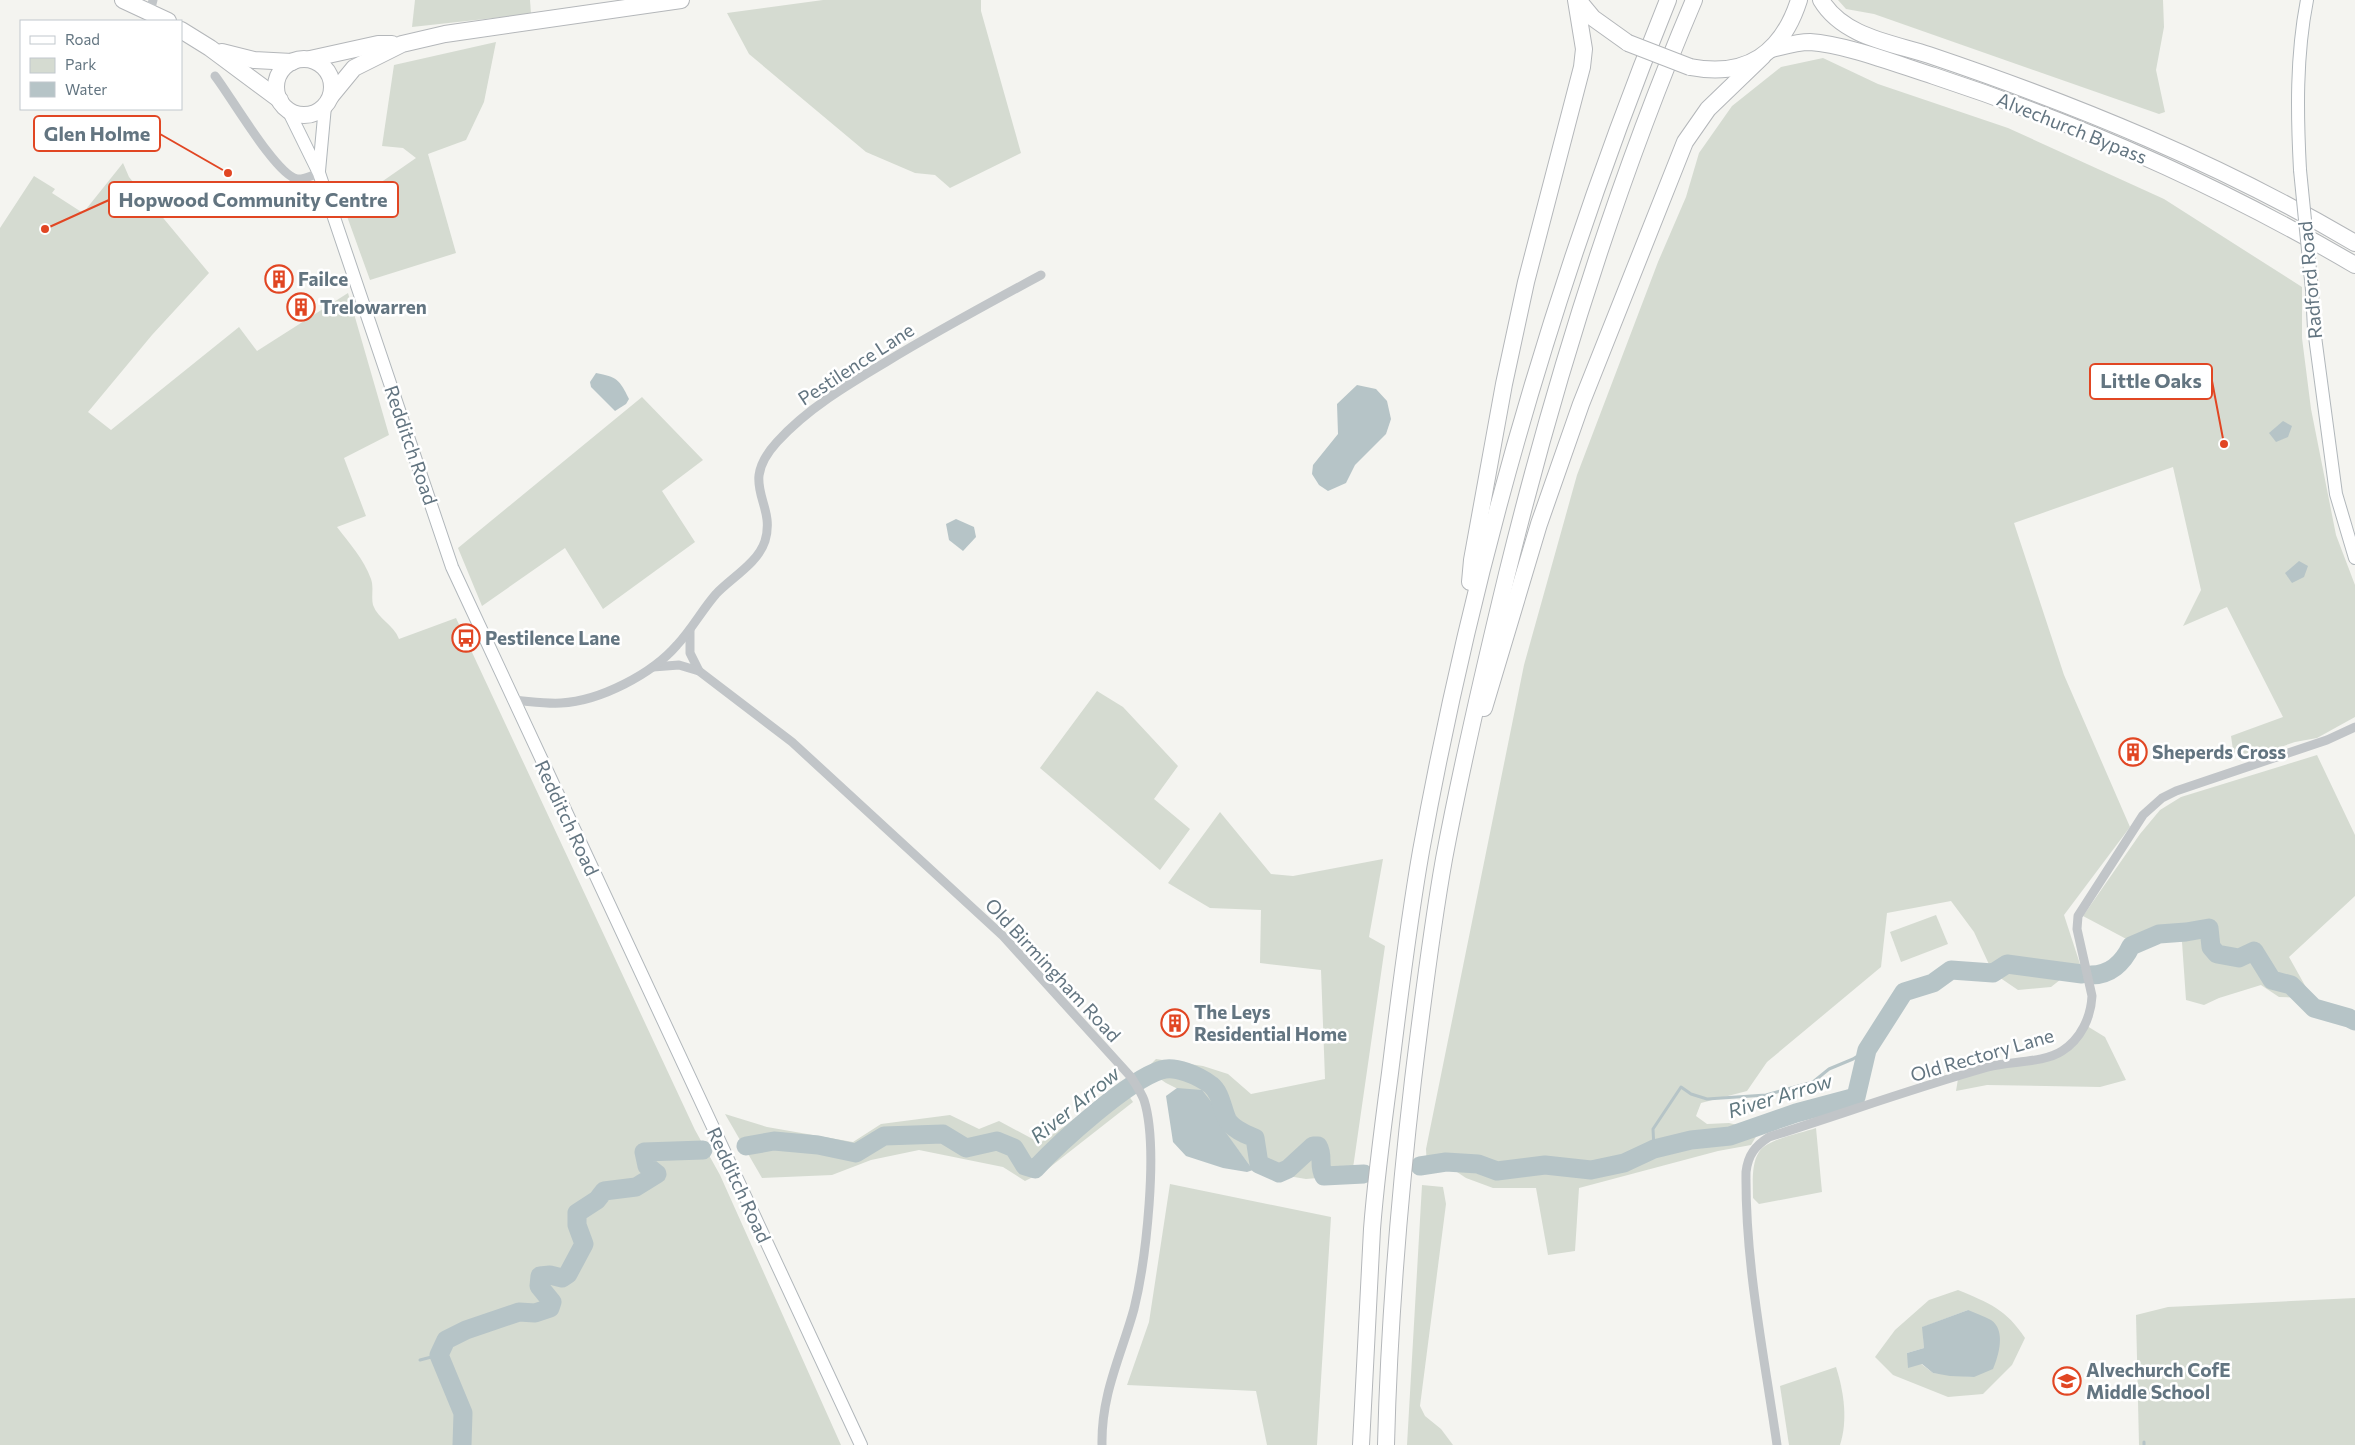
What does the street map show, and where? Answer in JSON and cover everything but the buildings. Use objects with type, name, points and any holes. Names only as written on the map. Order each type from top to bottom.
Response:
[{"type":"highway","points":[[123,0],[152,6],[167,20]]},
{"type":"highway","points":[[402,44],[354,68],[328,101],[313,114],[298,114],[284,105],[276,90],[282,69],[292,62],[378,44],[402,44],[445,34],[681,0]]},
{"type":"highway","points":[[1466,630],[1472,560],[1504,384],[1526,282],[1582,67],[1584,49],[1577,0]]},
{"type":"highway","name":"Alvechurch Bypass","points":[[1577,0],[1599,23],[1628,43],[1702,70],[1729,68],[1753,62],[1768,53],[1809,42],[1839,47],[2003,99],[2184,175],[2300,233],[2355,265]]},
{"type":"highway","points":[[1361,1445],[1375,1197],[1397,1013],[1421,853],[1466,630],[1525,413],[1578,242],[1626,106],[1668,0]]},
{"type":"highway","points":[[1386,1445],[1406,1143],[1427,964],[1444,859],[1462,767],[1531,475],[1575,323],[1638,142],[1694,0]]},
{"type":"highway","points":[[1462,767],[1491,688],[1539,524],[1581,404],[1685,142],[1708,109],[1768,53],[1792,20],[1799,0]]},
{"type":"highway","name":"Alvechurch Bypass","points":[[1820,0],[1845,25],[1872,38],[2005,81],[2092,114],[2213,168],[2310,216],[2355,243]]},
{"type":"highway","name":"Redditch Road","points":[[182,31],[210,48],[284,105]]},
{"type":"highway","name":"Redditch Road","points":[[210,48],[254,60],[292,62]]},
{"type":"highway","points":[[310,59],[320,63],[330,74],[332,86],[328,101]]},
{"type":"main road","name":"Radford Road","points":[[2307,0],[2301,32],[2298,101],[2300,170],[2315,339],[2336,494],[2355,558]]},
{"type":"main road","name":"Redditch Road","points":[[319,173],[328,101]]},
{"type":"main road","name":"Redditch Road","points":[[284,105],[319,173],[452,567],[512,700],[861,1445]]},
{"type":"street","points":[[215,76],[249,126],[286,174],[298,179],[319,173]]},
{"type":"street","name":"Pestilence Lane","points":[[653,667],[690,630],[716,594],[748,564],[764,543],[767,530],[758,473],[764,458],[778,440],[824,401],[866,374],[930,335],[1041,275]]},
{"type":"street","points":[[690,630],[690,653],[699,671]]},
{"type":"street","name":"Old Birmingham Road","points":[[653,667],[679,665],[699,671],[792,742],[1003,936],[1131,1077],[1140,1090],[1146,1112],[1151,1164],[1144,1250],[1134,1308],[1106,1394],[1102,1445]]},
{"type":"street","points":[[512,700],[560,703],[579,701],[616,687],[653,667]]},
{"type":"street","name":"Old Rectory Lane","points":[[1777,1445],[1752,1285],[1747,1236],[1746,1172],[1747,1163],[1757,1146],[1769,1137],[1864,1108],[1938,1082],[2004,1063],[2038,1059],[2061,1052],[2080,1032],[2091,1006],[2092,996],[2077,929],[2078,916],[2144,815],[2162,798],[2176,791],[2327,740],[2355,727]]},
{"type":"green space","points":[[415,0],[530,0],[531,14],[412,27]]},
{"type":"green space","points":[[823,0],[981,0],[981,11],[1021,153],[950,188],[935,175],[915,173],[866,152],[749,54],[727,13]]},
{"type":"green space","points":[[1838,0],[2163,0],[2164,27],[2156,70],[2165,112],[2159,114],[1874,14],[1846,9]]},
{"type":"green space","points":[[496,42],[484,102],[466,140],[428,154],[456,253],[370,280],[344,208],[416,158],[403,148],[382,146],[394,65]]},
{"type":"green space","points":[[1823,58],[1878,84],[2008,128],[2164,199],[2302,287],[2302,338],[2311,409],[2336,535],[2355,585],[2355,717],[2317,738],[2295,742],[2240,761],[2233,750],[2231,736],[2283,717],[2227,607],[2183,626],[2201,590],[2173,467],[2014,523],[2064,675],[2130,827],[2064,915],[2080,964],[2051,987],[2018,990],[1993,973],[1974,932],[1951,901],[1887,913],[1881,967],[1767,1062],[1747,1091],[1701,1103],[1696,1116],[1707,1124],[1729,1123],[1760,1130],[1751,1145],[1718,1151],[1579,1188],[1575,1251],[1548,1255],[1536,1188],[1493,1188],[1466,1178],[1454,1170],[1427,1169],[1426,1149],[1524,665],[1577,475],[1658,262],[1686,197],[1699,153],[1732,106],[1781,67]]},
{"type":"green space","points":[[123,163],[129,177],[209,273],[152,335],[88,412],[111,430],[239,327],[257,351],[348,293],[389,435],[344,458],[366,516],[337,527],[356,551],[368,572],[372,582],[372,602],[375,610],[394,630],[399,639],[456,618],[695,1130],[720,1175],[841,1445],[0,1445],[0,228],[34,176],[55,189],[52,193],[83,213]]},
{"type":"green space","points":[[642,397],[703,460],[662,491],[695,542],[603,609],[565,548],[482,606],[458,548]]},
{"type":"green space","points":[[1097,691],[1123,707],[1178,766],[1154,799],[1190,829],[1160,870],[1040,768]]},
{"type":"green space","points":[[2317,755],[2355,835],[2355,896],[2289,957],[2312,998],[2279,997],[2261,985],[2219,998],[2204,1005],[2186,1000],[2182,942],[2171,937],[2132,942],[2083,916],[2140,834],[2160,810],[2181,797]]},
{"type":"green space","points":[[1220,812],[1271,874],[1293,876],[1383,859],[1369,937],[1385,946],[1352,1175],[1306,1179],[1253,1170],[1202,1101],[1166,1083],[1146,1069],[1156,1059],[1203,1066],[1228,1074],[1251,1094],[1325,1079],[1321,970],[1260,963],[1261,910],[1210,908],[1168,883]]},
{"type":"green space","points":[[1936,915],[1948,944],[1901,962],[1890,932]]},
{"type":"green space","points":[[2087,1026],[2105,1037],[2126,1080],[2100,1087],[1987,1085],[1956,1091],[1958,1079],[2006,1066],[2053,1058]]},
{"type":"green space","points":[[1122,1086],[1133,1102],[1045,1171],[1025,1181],[1003,1167],[919,1150],[871,1160],[832,1175],[762,1178],[725,1114],[767,1127],[853,1142],[881,1124],[950,1115],[979,1129],[999,1121],[1040,1143]]},
{"type":"green space","points":[[1816,1128],[1822,1192],[1759,1204],[1753,1198],[1753,1180],[1756,1157],[1759,1152],[1769,1143]]},
{"type":"green space","points":[[1170,1184],[1331,1217],[1317,1445],[1267,1445],[1256,1391],[1127,1385],[1149,1322]]},
{"type":"green space","points":[[1422,1185],[1443,1187],[1446,1204],[1420,1406],[1425,1416],[1441,1429],[1453,1445],[1407,1445]]},
{"type":"green space","points":[[1958,1290],[2004,1313],[2025,1338],[2012,1365],[1983,1394],[1948,1397],[1893,1375],[1875,1357],[1895,1330],[1929,1300]],"holes":[[[1968,1310],[1974,1377],[1933,1373],[1907,1353],[1924,1348],[1923,1327]]]},
{"type":"green space","points":[[2355,1298],[2355,1445],[2139,1445],[2136,1315],[2168,1307]]},
{"type":"green space","points":[[1836,1367],[1844,1406],[1844,1426],[1840,1445],[1789,1445],[1780,1386]]},
{"type":"water","points":[[596,373],[609,376],[620,383],[629,399],[626,404],[615,411],[591,387],[590,382]]},
{"type":"water","points":[[1357,385],[1376,389],[1387,401],[1391,419],[1386,434],[1355,465],[1346,483],[1328,491],[1319,485],[1312,474],[1313,465],[1338,434],[1337,404]]},
{"type":"water","points":[[2283,421],[2292,426],[2288,437],[2276,442],[2269,433]]},
{"type":"water","points":[[956,519],[974,527],[976,537],[963,551],[949,540],[946,524]]},
{"type":"water","points":[[2299,561],[2308,566],[2304,577],[2292,583],[2285,573]]},
{"type":"water","points":[[1177,1088],[1202,1090],[1213,1104],[1219,1123],[1253,1170],[1247,1172],[1223,1168],[1186,1156],[1173,1142],[1166,1096]]},
{"type":"water","points":[[1968,1310],[1996,1324],[2000,1343],[1993,1369],[1974,1377],[1933,1373],[1922,1364],[1908,1368],[1907,1353],[1924,1348],[1922,1327]]},
{"type":"waterway","name":"River Arrow","points":[[2091,975],[2104,973],[2115,967],[2124,958],[2131,946],[2159,934],[2209,928],[2211,947],[2217,954],[2239,958],[2254,951],[2272,980],[2291,985],[2314,1008],[2355,1021]]},
{"type":"waterway","name":"River Arrow","points":[[1420,1166],[1446,1162],[1478,1164],[1497,1171],[1545,1165],[1591,1170],[1624,1163],[1654,1149],[1691,1140],[1730,1136],[1796,1113],[1856,1097],[1867,1050],[1904,992],[1933,983],[1951,970],[1993,973],[2007,964],[2082,974]]},
{"type":"waterway","points":[[1654,1149],[1653,1129],[1681,1087],[1691,1094],[1707,1099],[1766,1095],[1813,1082],[1829,1069],[1853,1059],[1867,1050]]},
{"type":"waterway","name":"River Arrow","points":[[746,1146],[774,1141],[818,1145],[856,1153],[884,1136],[943,1134],[966,1148],[997,1141],[1014,1148],[1025,1166],[1035,1169],[1077,1129],[1130,1086],[1161,1070],[1173,1069],[1194,1075],[1214,1088],[1229,1123],[1239,1131],[1255,1138],[1259,1164],[1279,1173],[1288,1169],[1313,1146],[1318,1146],[1324,1176],[1364,1174]]},
{"type":"waterway","name":"River Arrow","points":[[462,1445],[463,1413],[439,1355],[446,1340],[466,1330],[519,1312],[535,1313],[550,1308],[552,1302],[539,1286],[540,1276],[550,1275],[562,1278],[568,1274],[584,1244],[577,1225],[577,1213],[597,1200],[604,1191],[636,1187],[657,1174],[647,1166],[644,1152],[703,1150]]},
{"type":"waterway","points":[[420,1360],[439,1355]]},
{"type":"place","name":"Glen Holme","points":[[228,173]]},
{"type":"place","name":"Hopwood Community Centre","points":[[45,229]]},
{"type":"place","name":"Failce","points":[[279,279]]},
{"type":"place","name":"Trelowarren","points":[[301,307]]},
{"type":"place","name":"Little Oaks","points":[[2224,444]]},
{"type":"place","name":"Pestilence Lane","points":[[466,638]]},
{"type":"place","name":"Sheperds Cross","points":[[2133,752]]},
{"type":"place","name":"The Leys Residential Home","points":[[1175,1023]]},
{"type":"place","name":"Alvechurch CofE Middle School","points":[[2067,1381]]}]
